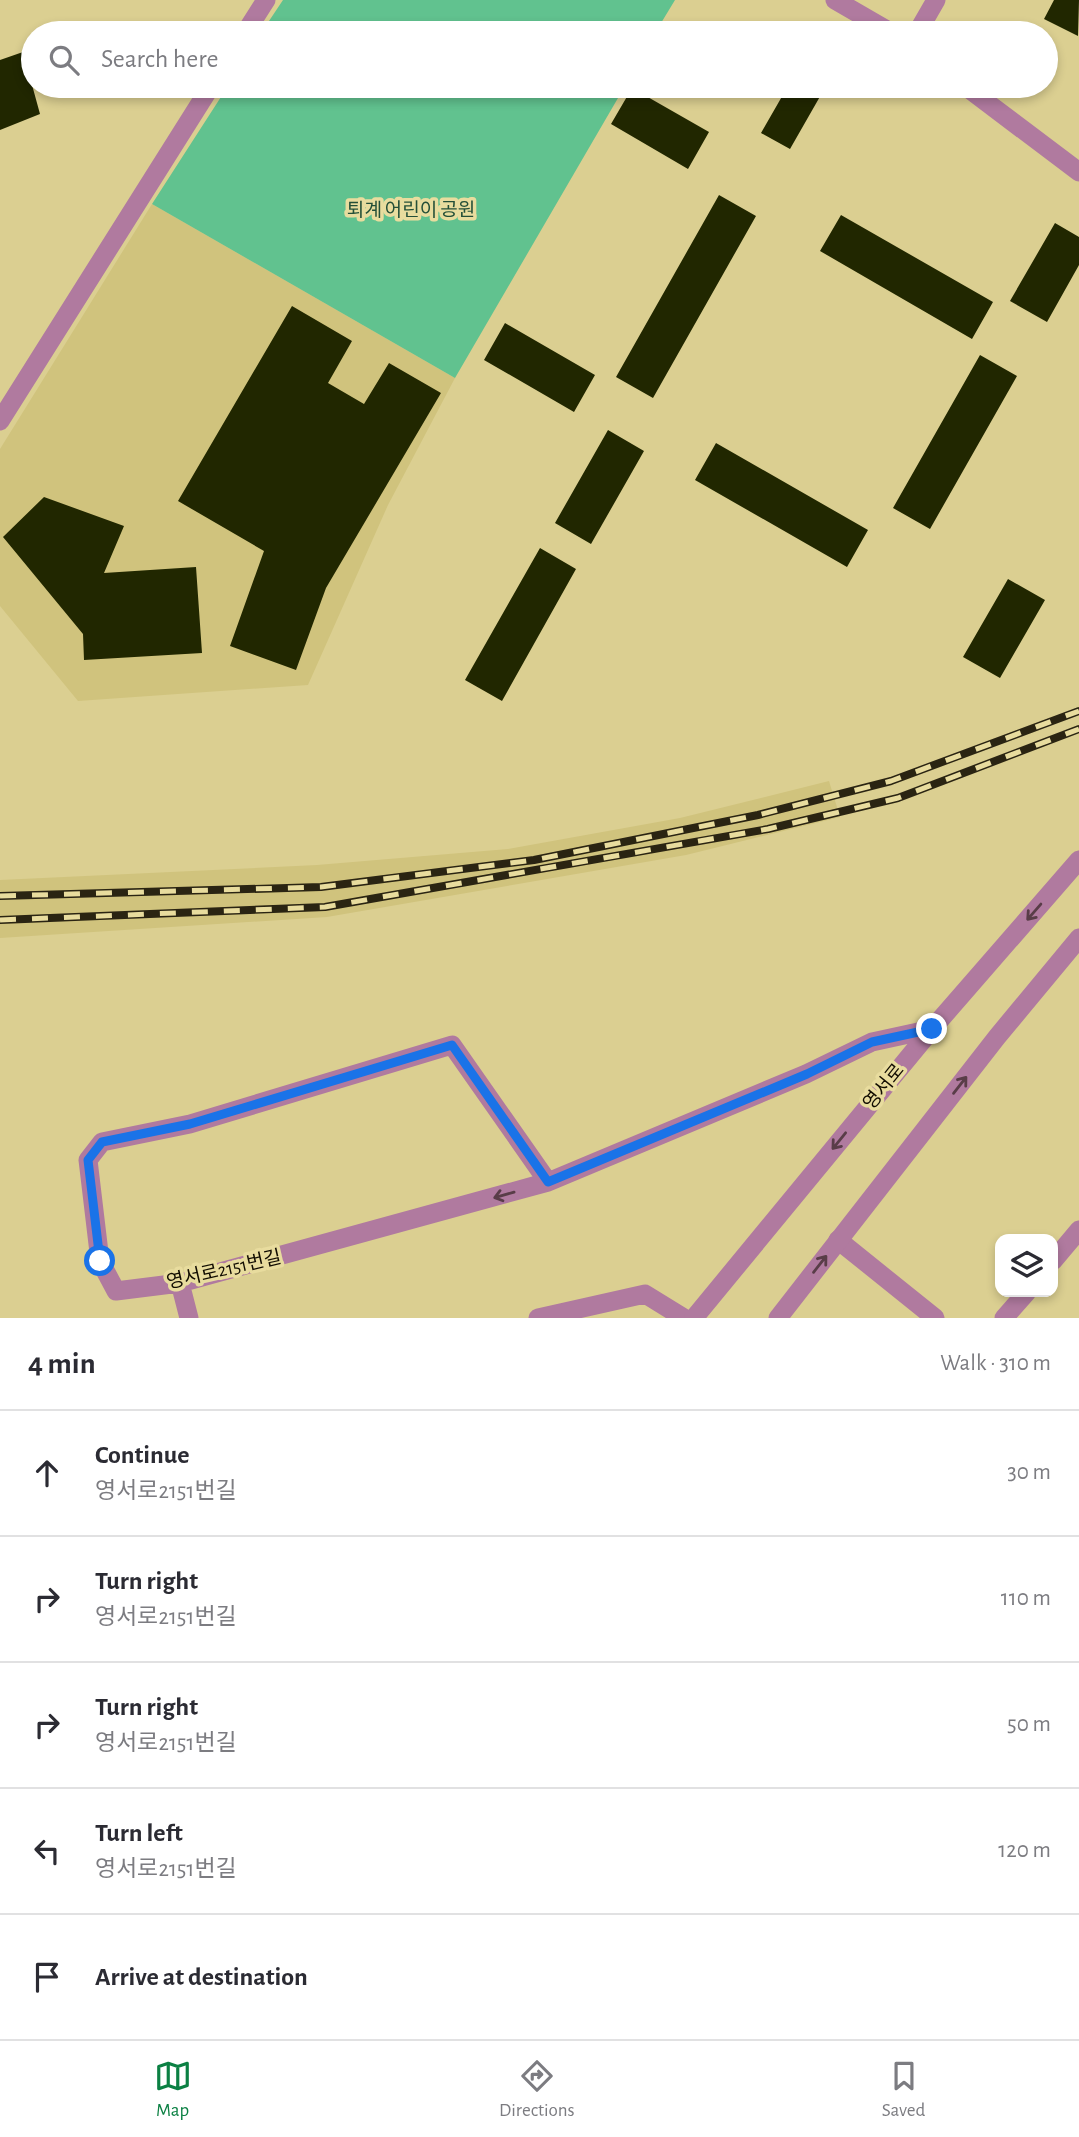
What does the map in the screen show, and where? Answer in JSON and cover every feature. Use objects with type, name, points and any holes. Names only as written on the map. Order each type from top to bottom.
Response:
[{"type":"street","points":[[252,21],[265,0]]},
{"type":"street","points":[[835,0],[871,21]]},
{"type":"street","points":[[924,21],[936,0]]},
{"type":"street","points":[[0,421],[203,98]]},
{"type":"street","points":[[981,98],[1079,172]]},
{"type":"street","name":"영서로","points":[[694,1318],[932,1029],[1079,860]]},
{"type":"street","points":[[778,1318],[997,1037],[1079,938]]},
{"type":"street","name":"영서로2151번길","points":[[548,1182],[452,1045],[190,1124],[102,1142],[88,1160],[100,1261],[116,1290],[180,1283],[548,1182],[807,1074],[872,1042],[932,1029]]},
{"type":"street","points":[[1058,1255],[1079,1230]]},
{"type":"street","points":[[838,1240],[935,1318]]},
{"type":"street","points":[[180,1283],[189,1318]]},
{"type":"street","points":[[538,1318],[645,1294],[684,1318]]},
{"type":"street","points":[[1004,1318],[1023,1297]]},
{"type":"shaded area","points":[[152,204],[455,378],[388,505],[308,685],[78,701],[0,606],[0,449]]},
{"type":"shaded area","points":[[829,781],[840,817],[686,855],[327,917],[0,938],[0,880],[317,865],[508,849],[680,818]]},
{"type":"green space","points":[[283,0],[675,0],[662,21],[269,21]]},
{"type":"green space","name":"퇴계 어린이 공원","points":[[220,98],[618,98],[455,378],[152,204]]},
{"type":"building","points":[[1054,0],[1079,0],[1078,36],[1058,26],[1058,21],[1044,19]]},
{"type":"building","points":[[21,53],[21,98],[36,98],[40,114],[0,130],[0,60]]},
{"type":"building","points":[[626,98],[650,98],[709,132],[688,169],[611,124]]},
{"type":"building","points":[[781,98],[819,98],[790,149],[761,133]]},
{"type":"building","points":[[719,195],[756,216],[653,398],[616,377]]},
{"type":"building","points":[[841,215],[993,302],[972,339],[820,251]]},
{"type":"building","points":[[1055,223],[1079,237],[1079,265],[1047,322],[1010,301]]},
{"type":"building","points":[[292,306],[352,341],[328,383],[364,404],[389,363],[441,393],[326,588],[296,670],[230,646],[264,551],[178,501]]},
{"type":"building","points":[[505,323],[595,375],[574,412],[484,360]]},
{"type":"building","points":[[980,355],[1017,376],[930,529],[893,508]]},
{"type":"building","points":[[608,430],[644,451],[591,544],[555,523]]},
{"type":"building","points":[[716,443],[868,530],[847,567],[695,480]]},
{"type":"building","points":[[44,497],[124,526],[104,573],[196,567],[202,653],[84,660],[83,634],[3,537]]},
{"type":"building","points":[[540,548],[576,569],[502,701],[465,680]]},
{"type":"building","points":[[1008,579],[1045,600],[1000,678],[963,657]]},
{"type":"railway","points":[[0,896],[321,887],[534,860],[758,815],[891,781],[1079,711]]},
{"type":"railway","points":[[0,920],[325,907],[768,829],[898,798],[1079,729]]},
{"type":"route","points":[[100,1261],[88,1160],[102,1142],[190,1124],[452,1045],[548,1182],[807,1074],[872,1042],[932,1029]]}]
